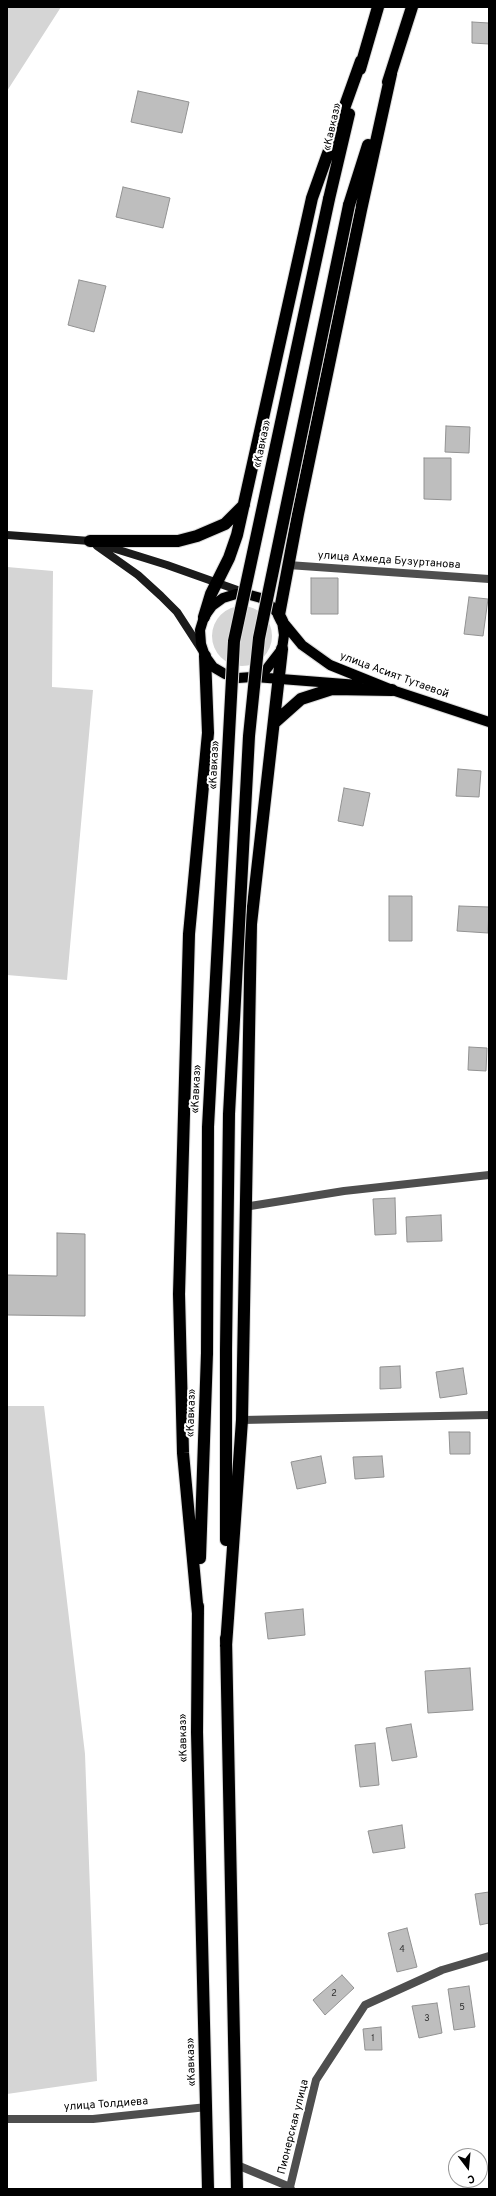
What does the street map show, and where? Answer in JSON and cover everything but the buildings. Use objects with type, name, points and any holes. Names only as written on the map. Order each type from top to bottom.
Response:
[{"type":"highway","name":"«Кавказ»","points":[[208,2189],[196,1732],[198,1614],[207,1353],[208,1127],[234,641],[329,199],[361,61],[378,7]]},
{"type":"highway","points":[[237,2189],[226,1646],[226,1349],[229,1114],[249,736],[259,638],[349,205],[412,7]]},
{"type":"highway","points":[[204,617],[216,582],[229,558],[244,505],[312,198],[361,61]]},
{"type":"highway","points":[[280,618],[288,565],[361,210],[391,74]]},
{"type":"highway","points":[[90,541],[178,541],[197,536],[225,524],[244,505]]},
{"type":"highway","points":[[226,1646],[242,1420],[244,1207],[251,924],[280,678],[282,649]]},
{"type":"highway","points":[[198,1614],[183,1453],[179,1294],[186,1098],[189,934],[208,733],[205,656]]},
{"type":"highway","points":[[274,723],[301,699],[332,689],[392,690]]},
{"type":"main road","points":[[7,535],[90,541],[261,598],[272,606],[280,618],[284,635],[282,649],[265,671],[252,677]]},
{"type":"main road","points":[[90,541],[138,575],[172,607],[213,667],[225,674],[238,678],[280,678],[341,682],[392,690]]},
{"type":"main road","points":[[205,656],[200,637],[204,617],[212,606],[223,598],[236,594],[250,595]]},
{"type":"main road","name":"улица Асият Тутаевой","points":[[280,618],[302,645],[330,665],[392,690],[489,722]]},
{"type":"street","name":"улица Ахмеда Бузуртанова","points":[[288,565],[489,579]]},
{"type":"street","points":[[244,1207],[344,1191],[489,1175]]},
{"type":"street","points":[[242,1420],[489,1414]]},
{"type":"street","name":"Пионерская улица","points":[[291,2188],[316,2080],[365,2006],[442,1970],[489,1956]]},
{"type":"street","name":"улица Толдиева","points":[[7,2119],[92,2119],[207,2107]]},
{"type":"street","points":[[237,2165],[291,2188]]},
{"type":"shaded area","points":[[7,7],[61,7],[7,91]]},
{"type":"shaded area","points":[[7,567],[53,571],[52,687],[93,690],[67,980],[7,975]]},
{"type":"shaded area","points":[[236,606],[248,606],[259,611],[267,619],[272,630],[270,648],[259,661],[248,666],[236,666],[225,661],[217,653],[212,642],[212,630],[217,619],[225,611]]},
{"type":"shaded area","points":[[7,1406],[44,1406],[85,1754],[97,2081],[7,2094]]}]
